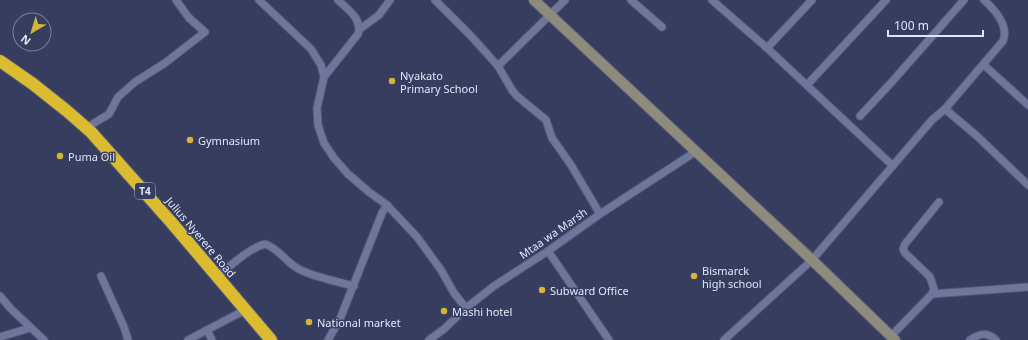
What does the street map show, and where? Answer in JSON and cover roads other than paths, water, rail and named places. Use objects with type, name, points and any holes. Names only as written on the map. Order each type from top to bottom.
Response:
[{"type":"highway","name":"Julius Nyerere Road","points":[[0,61],[43,92],[87,129],[132,176],[271,340]]},
{"type":"street","points":[[87,129],[95,122],[106,117],[118,97],[130,86],[165,63],[205,32],[189,18],[176,0]]},
{"type":"street","points":[[259,0],[311,49],[321,65],[324,77]]},
{"type":"street","points":[[338,0],[355,16],[360,29]]},
{"type":"street","points":[[390,0],[379,15],[360,29],[358,34],[324,77],[317,108],[318,125],[324,143],[334,158],[348,174],[387,205],[427,250],[454,293],[466,308]]},
{"type":"street","points":[[435,0],[498,66],[517,96],[546,120],[552,138],[571,165],[600,214]]},
{"type":"street","points":[[534,0],[812,260],[893,338],[932,294],[934,289],[930,278],[904,253],[903,249],[905,244],[939,202]]},
{"type":"street","points":[[498,66],[549,14],[565,0]]},
{"type":"street","points":[[631,0],[662,27]]},
{"type":"street","points":[[712,0],[721,3],[893,166]]},
{"type":"street","points":[[767,48],[812,0]]},
{"type":"street","points":[[807,85],[886,0]]},
{"type":"street","points":[[860,116],[955,12],[964,0]]},
{"type":"street","points":[[725,340],[812,260],[932,120],[945,109],[1003,41],[1005,30],[1000,19],[984,0]]},
{"type":"street","points":[[984,65],[1028,105]]},
{"type":"street","points":[[945,109],[977,136],[1028,185]]},
{"type":"street","name":"Mtaa wa Marsh","points":[[429,340],[494,286],[695,152]]},
{"type":"street","points":[[328,340],[340,319],[387,205]]},
{"type":"street","points":[[218,277],[244,256],[260,245],[265,244],[274,249],[296,268],[307,273],[354,286]]},
{"type":"street","points":[[548,251],[609,340]]},
{"type":"street","points":[[101,276],[124,327],[128,340]]},
{"type":"street","points":[[932,294],[1028,287]]},
{"type":"street","points":[[0,296],[30,328],[44,340]]},
{"type":"street","points":[[188,340],[245,310]]},
{"type":"street","points":[[0,337],[30,328]]},
{"type":"street","points":[[207,330],[212,340]]},
{"type":"street","points":[[970,340],[978,335],[985,334],[996,340]]},
{"type":"place","name":"Nyakato Primary School","points":[[392,81]]},
{"type":"place","name":"Gymnasium","points":[[190,140]]},
{"type":"place","name":"Puma Oil","points":[[60,156]]},
{"type":"place","name":"Bismarck high school","points":[[694,276]]},
{"type":"place","name":"Subward Office","points":[[542,290]]},
{"type":"place","name":"Mashi hotel","points":[[444,311]]},
{"type":"place","name":"National market","points":[[309,322]]}]
